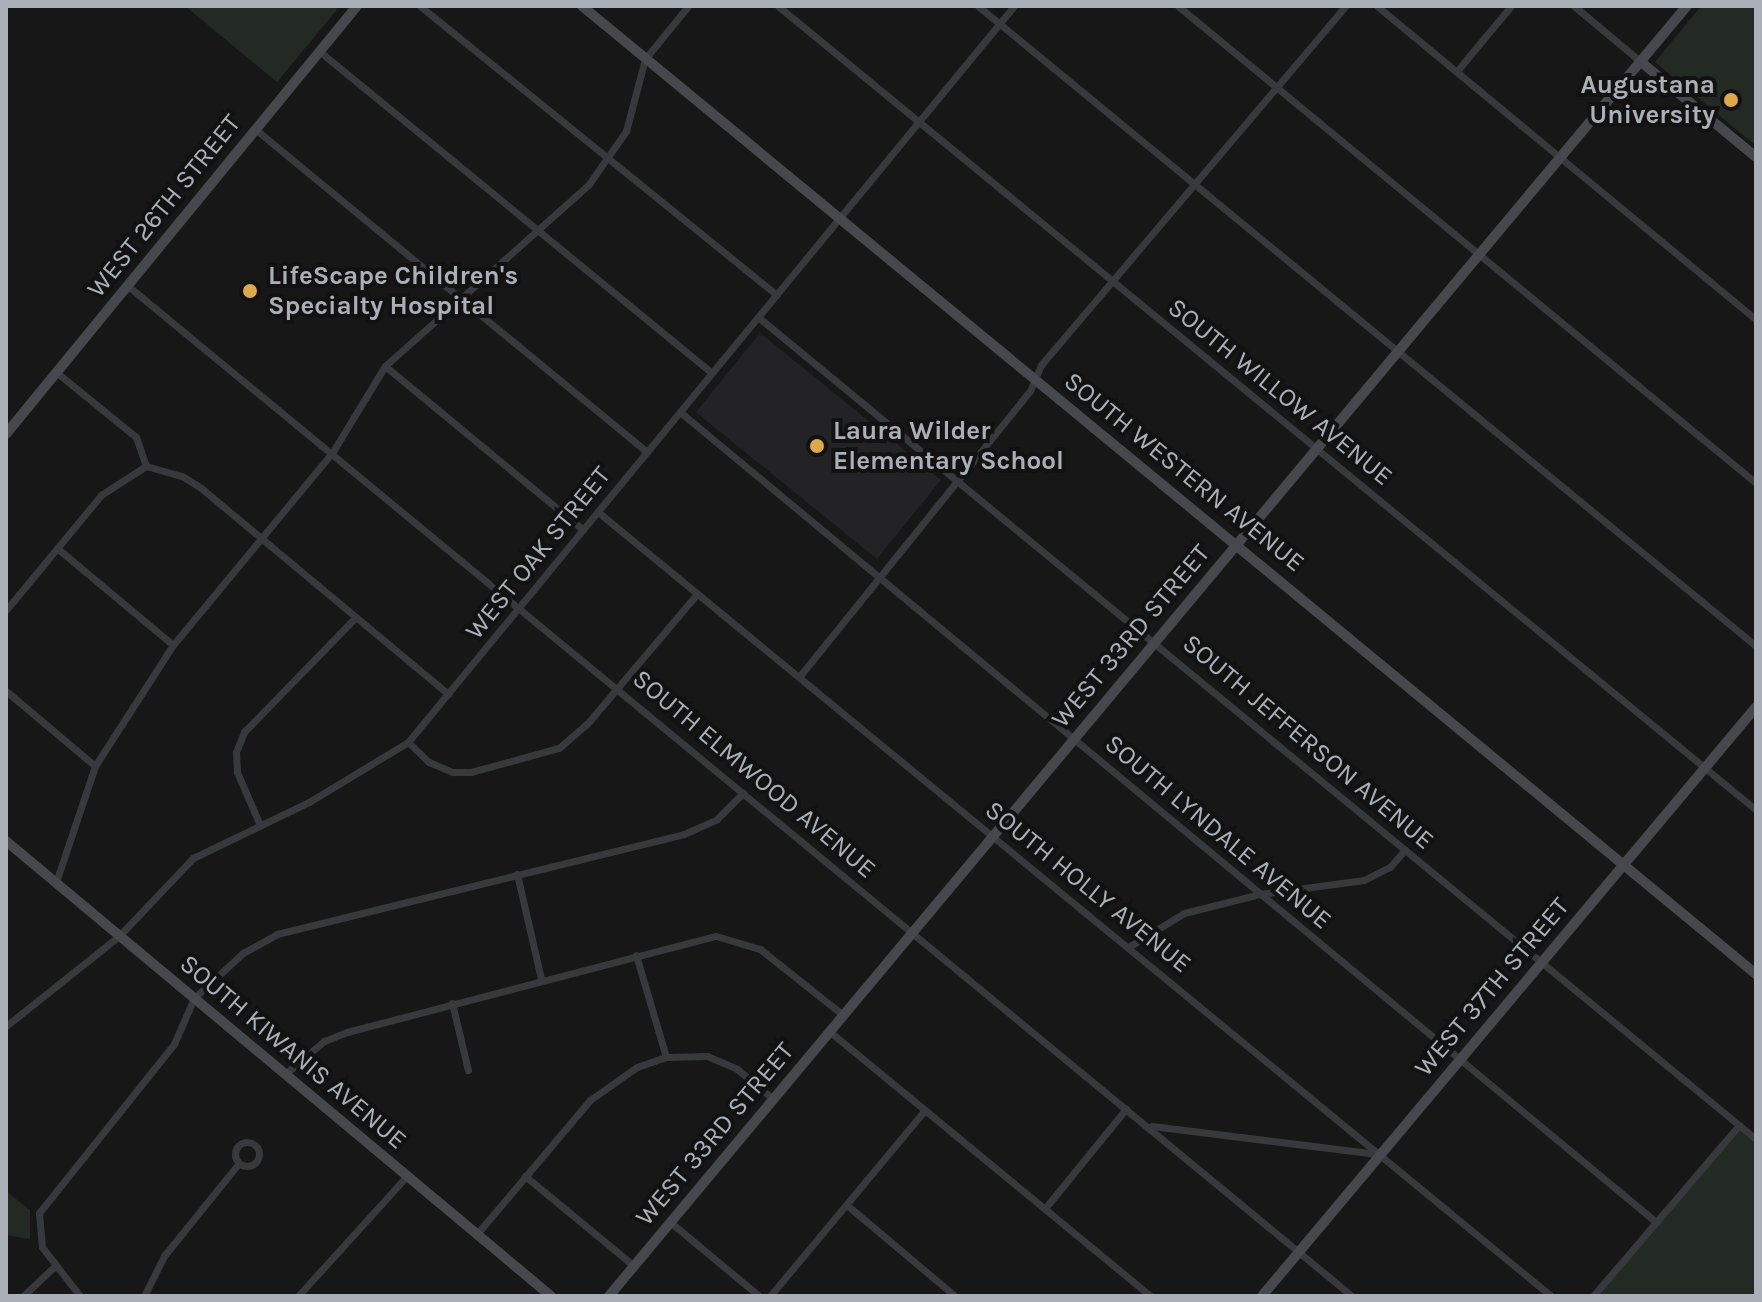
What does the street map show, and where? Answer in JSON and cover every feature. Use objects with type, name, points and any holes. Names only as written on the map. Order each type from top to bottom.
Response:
[{"type":"street","name":"WEST 26TH STREET","points":[[6,434],[357,6]]},
{"type":"street","points":[[420,6],[777,295]]},
{"type":"street","name":"SOUTH WESTERN AVENUE","points":[[582,6],[1756,974]]},
{"type":"street","points":[[56,882],[95,766],[173,645],[332,453],[385,366],[589,184],[608,159],[633,114],[645,59],[688,6]]},
{"type":"street","name":"SOUTH WILLOW AVENUE","points":[[778,6],[1756,810]]},
{"type":"street","points":[[978,6],[1756,646]]},
{"type":"street","name":"WEST OAK STREET","points":[[6,1026],[119,936],[175,872],[212,847],[309,802],[408,742],[1014,6]]},
{"type":"street","points":[[1178,6],[1756,483]]},
{"type":"street","points":[[799,677],[958,480],[1112,279],[1345,6]]},
{"type":"street","points":[[1377,6],[1756,320]]},
{"type":"street","points":[[1457,71],[1511,6]]},
{"type":"street","points":[[1574,6],[1756,157]]},
{"type":"street","name":"WEST 33RD STREET","points":[[609,1296],[1687,6]]},
{"type":"street","points":[[319,51],[712,373]]},
{"type":"street","points":[[255,129],[647,452]]},
{"type":"street","name":"SOUTH ELMWOOD AVENUE","points":[[128,286],[521,606],[1352,1296]]},
{"type":"street","name":"SOUTH JEFFERSON AVENUE","points":[[758,317],[1756,1139]]},
{"type":"street","points":[[385,366],[583,530]]},
{"type":"street","points":[[56,372],[136,437],[146,466]]},
{"type":"street","name":"SOUTH LYNDALE AVENUE","points":[[680,412],[1656,1222]]},
{"type":"street","points":[[6,610],[117,480],[146,466],[182,476],[201,488],[448,694]]},
{"type":"street","name":"SOUTH HOLLY AVENUE","points":[[598,512],[1130,946],[1551,1296]]},
{"type":"street","points":[[57,548],[173,645]]},
{"type":"street","points":[[408,742],[429,762],[453,772],[546,754],[572,740],[697,594]]},
{"type":"street","points":[[260,825],[237,772],[236,752],[244,732],[355,618]]},
{"type":"street","points":[[6,691],[95,766]]},
{"type":"street","name":"WEST 37TH STREET","points":[[1262,1296],[1756,707]]},
{"type":"street","points":[[80,1296],[42,1247],[39,1213],[174,1044],[194,998],[260,941],[702,827],[743,793]]},
{"type":"street","name":"SOUTH KIWANIS AVENUE","points":[[6,841],[551,1296]]},
{"type":"street","points":[[1130,946],[1184,913],[1260,894],[1364,880],[1390,867],[1405,850]]},
{"type":"street","points":[[517,874],[541,979]]},
{"type":"street","points":[[285,1074],[324,1041],[541,979],[716,936],[749,942],[843,1015]]},
{"type":"street","points":[[636,955],[666,1057]]},
{"type":"street","points":[[452,1003],[468,1070]]},
{"type":"street","points":[[829,1031],[1151,1296]]},
{"type":"street","points":[[476,1235],[599,1092],[616,1078],[666,1057],[696,1054],[722,1061],[772,1098]]},
{"type":"street","points":[[1046,1207],[1126,1109]]},
{"type":"street","points":[[770,1296],[925,1110]]},
{"type":"street","points":[[1593,1296],[1739,1125]]},
{"type":"street","points":[[1149,1126],[1379,1154]]},
{"type":"street","points":[[144,1296],[164,1256],[239,1163]]},
{"type":"street","points":[[298,1296],[407,1176]]},
{"type":"street","points":[[525,1176],[634,1266]]},
{"type":"street","points":[[848,1206],[955,1296]]},
{"type":"street","points":[[670,1222],[759,1296]]},
{"type":"street","points":[[23,1296],[55,1266]]},
{"type":"shaded area","points":[[185,6],[340,6],[277,82]]},
{"type":"shaded area","name":"Augustana University","points":[[1701,6],[1756,6],[1756,146],[1655,62]]},
{"type":"shaded area","name":"Laura Wilder Elementary School","points":[[760,333],[941,480],[877,559],[696,412]]},
{"type":"shaded area","points":[[1739,1125],[1756,1139],[1756,1296],[1593,1296]]},
{"type":"shaded area","points":[[6,1191],[30,1210],[30,1239],[6,1235]]},
{"type":"place","name":"Augustana University","points":[[1731,100]]},
{"type":"place","name":"LifeScape Children's Specialty Hospital","points":[[250,291]]},
{"type":"place","name":"Laura Wilder Elementary School","points":[[817,446]]}]
